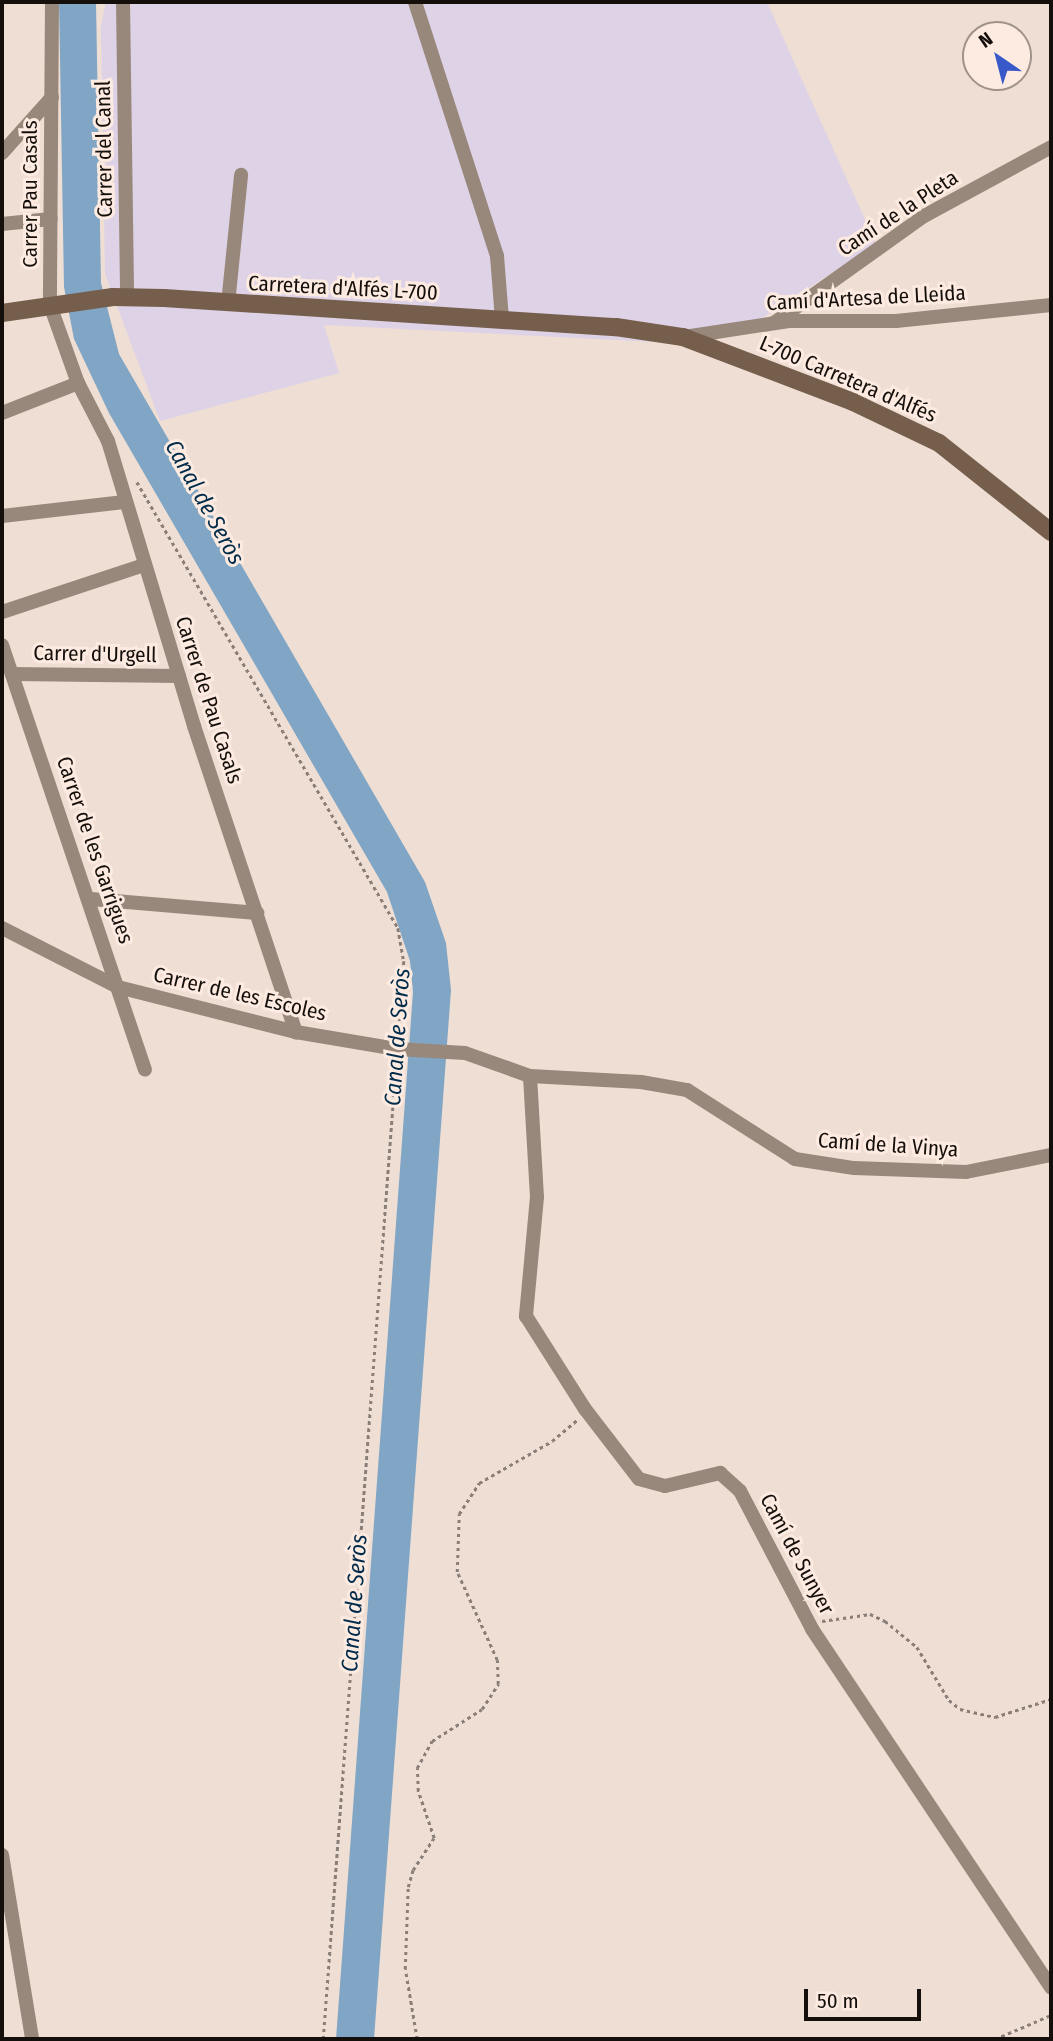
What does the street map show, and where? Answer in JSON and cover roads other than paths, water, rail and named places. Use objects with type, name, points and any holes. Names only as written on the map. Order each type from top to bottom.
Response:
[{"type":"street","name":"Carrer Pau Casals","points":[[52,2],[50,305],[78,383]]},
{"type":"street","name":"Carrer del Canal","points":[[120,297],[123,2]]},
{"type":"street","points":[[415,2],[497,256],[502,319]]},
{"type":"street","points":[[2,153],[52,97]]},
{"type":"street","name":"Camí de la Pleta","points":[[773,323],[924,216],[1051,147]]},
{"type":"street","points":[[228,304],[240,175]]},
{"type":"street","points":[[2,224],[51,219]]},
{"type":"street","name":"Carretera d'Alfés L-700","points":[[2,313],[120,297],[616,327],[683,337]]},
{"type":"street","name":"Camí d'Artesa de Lleida","points":[[683,337],[773,323],[896,321],[1051,304]]},
{"type":"street","name":"L-700 Carretera d'Alfés","points":[[683,337],[842,397],[939,443],[1051,532]]},
{"type":"street","points":[[2,413],[78,383]]},
{"type":"street","name":"Carrer de Pau Casals","points":[[78,383],[107,441],[179,676],[296,1032]]},
{"type":"street","points":[[2,516],[124,502]]},
{"type":"street","points":[[2,612],[144,565]]},
{"type":"street","name":"Carrer de les Garrigues","points":[[2,645],[91,899],[145,1070]]},
{"type":"street","name":"Carrer d'Urgell","points":[[12,674],[179,676]]},
{"type":"street","points":[[91,899],[257,913]]},
{"type":"street","name":"Carrer de les Escoles","points":[[2,928],[118,987],[296,1032],[397,1049],[452,1052]]},
{"type":"street","name":"Camí de la Vinya","points":[[452,1052],[530,1076],[641,1082],[687,1090],[795,1159],[854,1168],[966,1172],[1051,1155]]},
{"type":"street","name":"Camí de Sunyer","points":[[530,1076],[537,1197],[526,1316],[585,1409],[639,1479],[665,1486],[720,1473],[740,1491],[809,1623],[1051,1988]]},
{"type":"street","points":[[2,1855],[33,2039]]},
{"type":"water","points":[[59,2],[96,2],[101,283],[119,354],[425,882],[446,943],[451,990],[374,2039],[336,2039],[413,992],[410,961],[387,892],[109,413],[74,339],[64,287]]},
{"type":"water label","name":"Canal de Seròs","points":[[205,502]]},
{"type":"water label","name":"Canal de Seròs","points":[[397,1037]]},
{"type":"water label","name":"Canal de Seròs","points":[[354,1603]]}]
